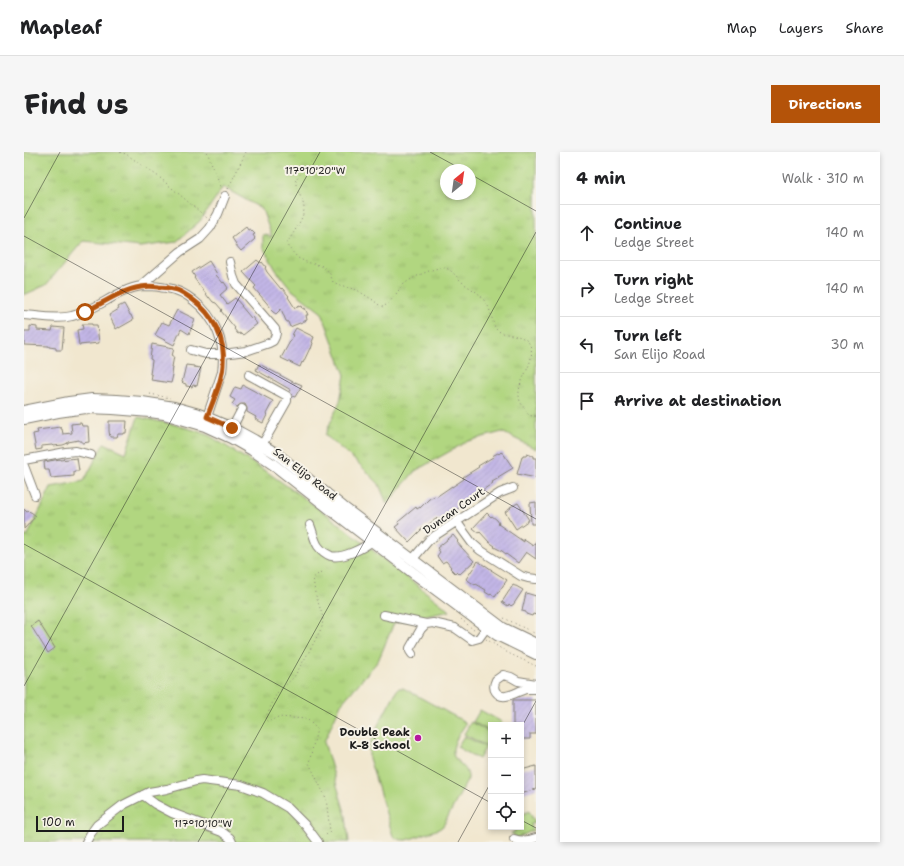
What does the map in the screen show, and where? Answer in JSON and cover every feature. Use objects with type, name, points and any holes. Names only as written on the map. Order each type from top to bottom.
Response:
[{"type":"main road","name":"San Elijo Road","points":[[24,410],[84,400],[142,402],[174,407],[232,433],[252,450],[274,465],[372,541],[484,631],[497,635],[536,654]]},
{"type":"main road","name":"San Elijo Road","points":[[24,419],[86,408],[150,412],[206,422]]},
{"type":"main road","name":"San Elijo Road","points":[[232,433],[235,437],[239,437],[257,447],[262,445],[277,454],[343,508],[503,628],[536,644]]},
{"type":"street","points":[[141,286],[180,252],[200,239],[210,228],[218,214],[225,196]]},
{"type":"street","points":[[191,350],[206,354],[223,354],[246,351],[269,343],[273,341],[275,337],[275,329],[236,284],[230,262]]},
{"type":"street","points":[[24,315],[60,318],[73,316],[85,312],[116,295],[141,286],[168,288],[184,294],[198,304],[212,319],[221,342],[223,354],[222,372],[206,422]]},
{"type":"street","points":[[249,375],[287,396],[287,401],[262,445]]},
{"type":"street","points":[[232,433],[242,409]]},
{"type":"street","points":[[24,460],[76,451],[91,455]]},
{"type":"street","points":[[24,466],[35,495]]},
{"type":"street","name":"Duncan Court","points":[[412,560],[429,540],[500,493],[513,488]]},
{"type":"street","points":[[456,521],[472,543],[480,550],[521,576],[536,579]]},
{"type":"street","points":[[313,528],[319,547],[326,554],[331,556],[338,556],[363,548],[372,541]]},
{"type":"street","points":[[384,614],[426,624],[433,623],[455,628],[472,640],[479,638],[484,631]]},
{"type":"street","points":[[412,654],[410,648],[421,629],[426,624]]},
{"type":"street","points":[[536,684],[518,681],[511,677],[502,675],[496,680],[494,687],[498,694],[502,696],[507,696],[528,689],[536,689]]},
{"type":"street","points":[[86,842],[97,825],[123,805],[149,792],[202,780],[241,785],[263,793],[288,808],[321,839]]},
{"type":"street","points":[[143,795],[155,804],[172,813],[222,832],[230,838],[232,842]]},
{"type":"street","points":[[514,839],[526,842],[536,838]]},
{"type":"path","points":[[120,152],[126,154],[159,177],[212,223]]},
{"type":"path","points":[[207,152],[225,196]]},
{"type":"path","points":[[225,196],[246,152]]},
{"type":"path","points":[[318,152],[295,182],[302,197],[304,209],[303,216],[287,243],[288,247],[298,258],[306,262],[322,266],[330,274],[333,282],[357,290],[383,307],[402,286],[416,276],[440,267],[446,268],[452,272],[462,282],[481,296],[488,307],[497,330],[502,333],[514,335],[524,339],[530,345],[532,351],[531,360],[518,391],[520,402],[527,414],[530,416],[536,416]]},
{"type":"path","points":[[321,572],[313,578],[315,593],[323,617],[322,627],[294,676],[277,693],[265,720],[268,722],[278,717],[307,719],[317,729],[309,763],[326,798],[330,831],[321,839]]},
{"type":"path","points":[[459,617],[484,631],[488,641],[508,653],[536,666]]},
{"type":"green space","points":[[24,152],[536,152],[536,449],[502,432],[468,441],[415,471],[387,504],[379,484],[357,462],[325,435],[340,401],[345,375],[322,313],[292,290],[276,270],[263,247],[263,234],[272,237],[262,209],[223,187],[200,221],[176,242],[140,247],[83,241],[46,285],[24,295]]},
{"type":"green space","points":[[138,417],[176,425],[210,436],[270,474],[329,516],[450,611],[394,623],[378,661],[341,704],[324,742],[346,816],[349,842],[24,842],[24,535],[27,537],[51,487],[84,481],[104,443],[126,453]]},
{"type":"green space","points":[[399,688],[403,688],[465,722],[465,725],[455,742],[453,751],[456,760],[465,769],[468,779],[443,826],[439,829],[407,840],[401,840],[393,836],[369,758],[370,743],[378,725]]},
{"type":"green space","points":[[480,710],[502,722],[488,722],[488,730],[473,722]]},
{"type":"green space","points":[[471,722],[488,731],[488,742],[486,746],[464,734]]},
{"type":"green space","points":[[464,736],[486,747],[479,759],[457,747]]},
{"type":"green space","points":[[529,811],[535,822],[531,824],[534,830],[517,838],[511,833],[515,832],[514,830],[524,830],[524,814]]},
{"type":"building","points":[[246,227],[255,234],[253,235],[255,239],[241,251],[232,238]]},
{"type":"building","points":[[257,260],[261,263],[262,262],[266,267],[267,272],[289,296],[288,297],[295,308],[302,306],[303,309],[305,308],[308,315],[306,315],[307,320],[290,327],[281,309],[276,314],[270,309],[271,308],[254,288],[256,286],[243,272]]},
{"type":"building","points":[[209,261],[217,274],[216,275],[228,288],[220,295],[227,304],[235,298],[257,324],[243,335],[240,333],[238,334],[221,311],[222,310],[209,298],[194,278],[195,277],[192,272]]},
{"type":"building","points":[[124,304],[133,320],[116,329],[109,315]]},
{"type":"building","points":[[177,310],[195,319],[189,334],[181,329],[174,345],[155,335],[162,322],[169,325]]},
{"type":"building","points":[[82,324],[97,325],[99,343],[79,345],[77,330],[83,329]]},
{"type":"building","points":[[30,326],[37,327],[37,330],[52,331],[53,327],[64,328],[62,350],[56,350],[56,348],[49,346],[24,345],[24,331],[30,331]]},
{"type":"building","points":[[296,328],[314,337],[311,349],[310,348],[300,367],[281,358]]},
{"type":"building","points":[[152,344],[174,348],[172,356],[174,356],[172,367],[173,375],[171,383],[151,380],[152,375],[150,374],[152,360],[150,359]]},
{"type":"building","points":[[259,364],[295,383],[302,385],[295,397],[292,396],[290,392],[291,390],[256,370]]},
{"type":"building","points":[[186,365],[201,368],[197,386],[186,386],[186,384],[182,382]]},
{"type":"building","points":[[243,385],[273,401],[263,423],[255,419],[256,417],[247,412],[245,404],[241,404],[237,407],[232,404],[235,400],[230,397],[235,387],[241,389]]},
{"type":"building","points":[[109,421],[127,421],[126,433],[118,434],[117,437],[110,437]]},
{"type":"building","points":[[81,423],[82,426],[88,426],[89,442],[82,443],[82,441],[79,440],[68,442],[63,445],[42,446],[42,449],[36,450],[33,434],[38,433],[37,430],[61,427],[63,434],[72,433],[71,424]]},
{"type":"building","points":[[501,452],[513,468],[498,477],[499,478],[492,482],[493,483],[477,494],[478,495],[445,517],[438,520],[437,518],[427,526],[426,525],[409,542],[395,527],[399,524],[398,522],[416,507],[417,509],[420,508],[429,499],[435,496],[436,497],[452,487],[464,479],[463,477],[479,467],[478,466],[493,457],[492,456]]},
{"type":"building","points":[[527,454],[533,456],[533,458],[536,458],[536,478],[517,474],[522,457],[526,456]]},
{"type":"building","points":[[77,458],[79,471],[74,471],[74,476],[51,478],[49,470],[45,470],[44,462]]},
{"type":"building","points":[[536,502],[536,524],[531,524],[530,503]]},
{"type":"building","points":[[518,503],[529,520],[516,529],[505,512],[511,508],[510,507]]},
{"type":"building","points":[[24,509],[36,516],[24,529]]},
{"type":"building","points":[[487,513],[497,520],[499,523],[498,524],[524,542],[523,539],[533,546],[536,541],[536,559],[526,552],[518,563],[494,547],[495,546],[480,532],[479,533],[473,528]]},
{"type":"building","points":[[453,535],[458,541],[457,542],[474,561],[460,574],[455,573],[446,561],[442,563],[437,556],[440,552],[437,548]]},
{"type":"building","points":[[478,561],[507,580],[495,597],[485,592],[486,590],[466,579]]},
{"type":"building","points":[[513,585],[523,590],[513,605],[511,606],[509,604],[508,606],[502,602]]},
{"type":"building","points":[[526,593],[536,596],[536,615],[533,614],[532,616],[522,611]]},
{"type":"building","points":[[38,621],[55,648],[48,653],[31,626]]},
{"type":"building","points":[[513,700],[536,700],[536,734],[530,734],[530,739],[524,739],[524,722],[513,722]]},
{"type":"building","points":[[536,766],[536,789],[524,793],[524,769]]},
{"type":"place","name":"Double Peak K-8 School","points":[[418,738]]},
{"type":"route","points":[[85,312],[116,295],[141,286],[154,286],[176,290],[198,304],[212,319],[217,329],[223,354],[220,381],[207,417],[232,428]]}]
